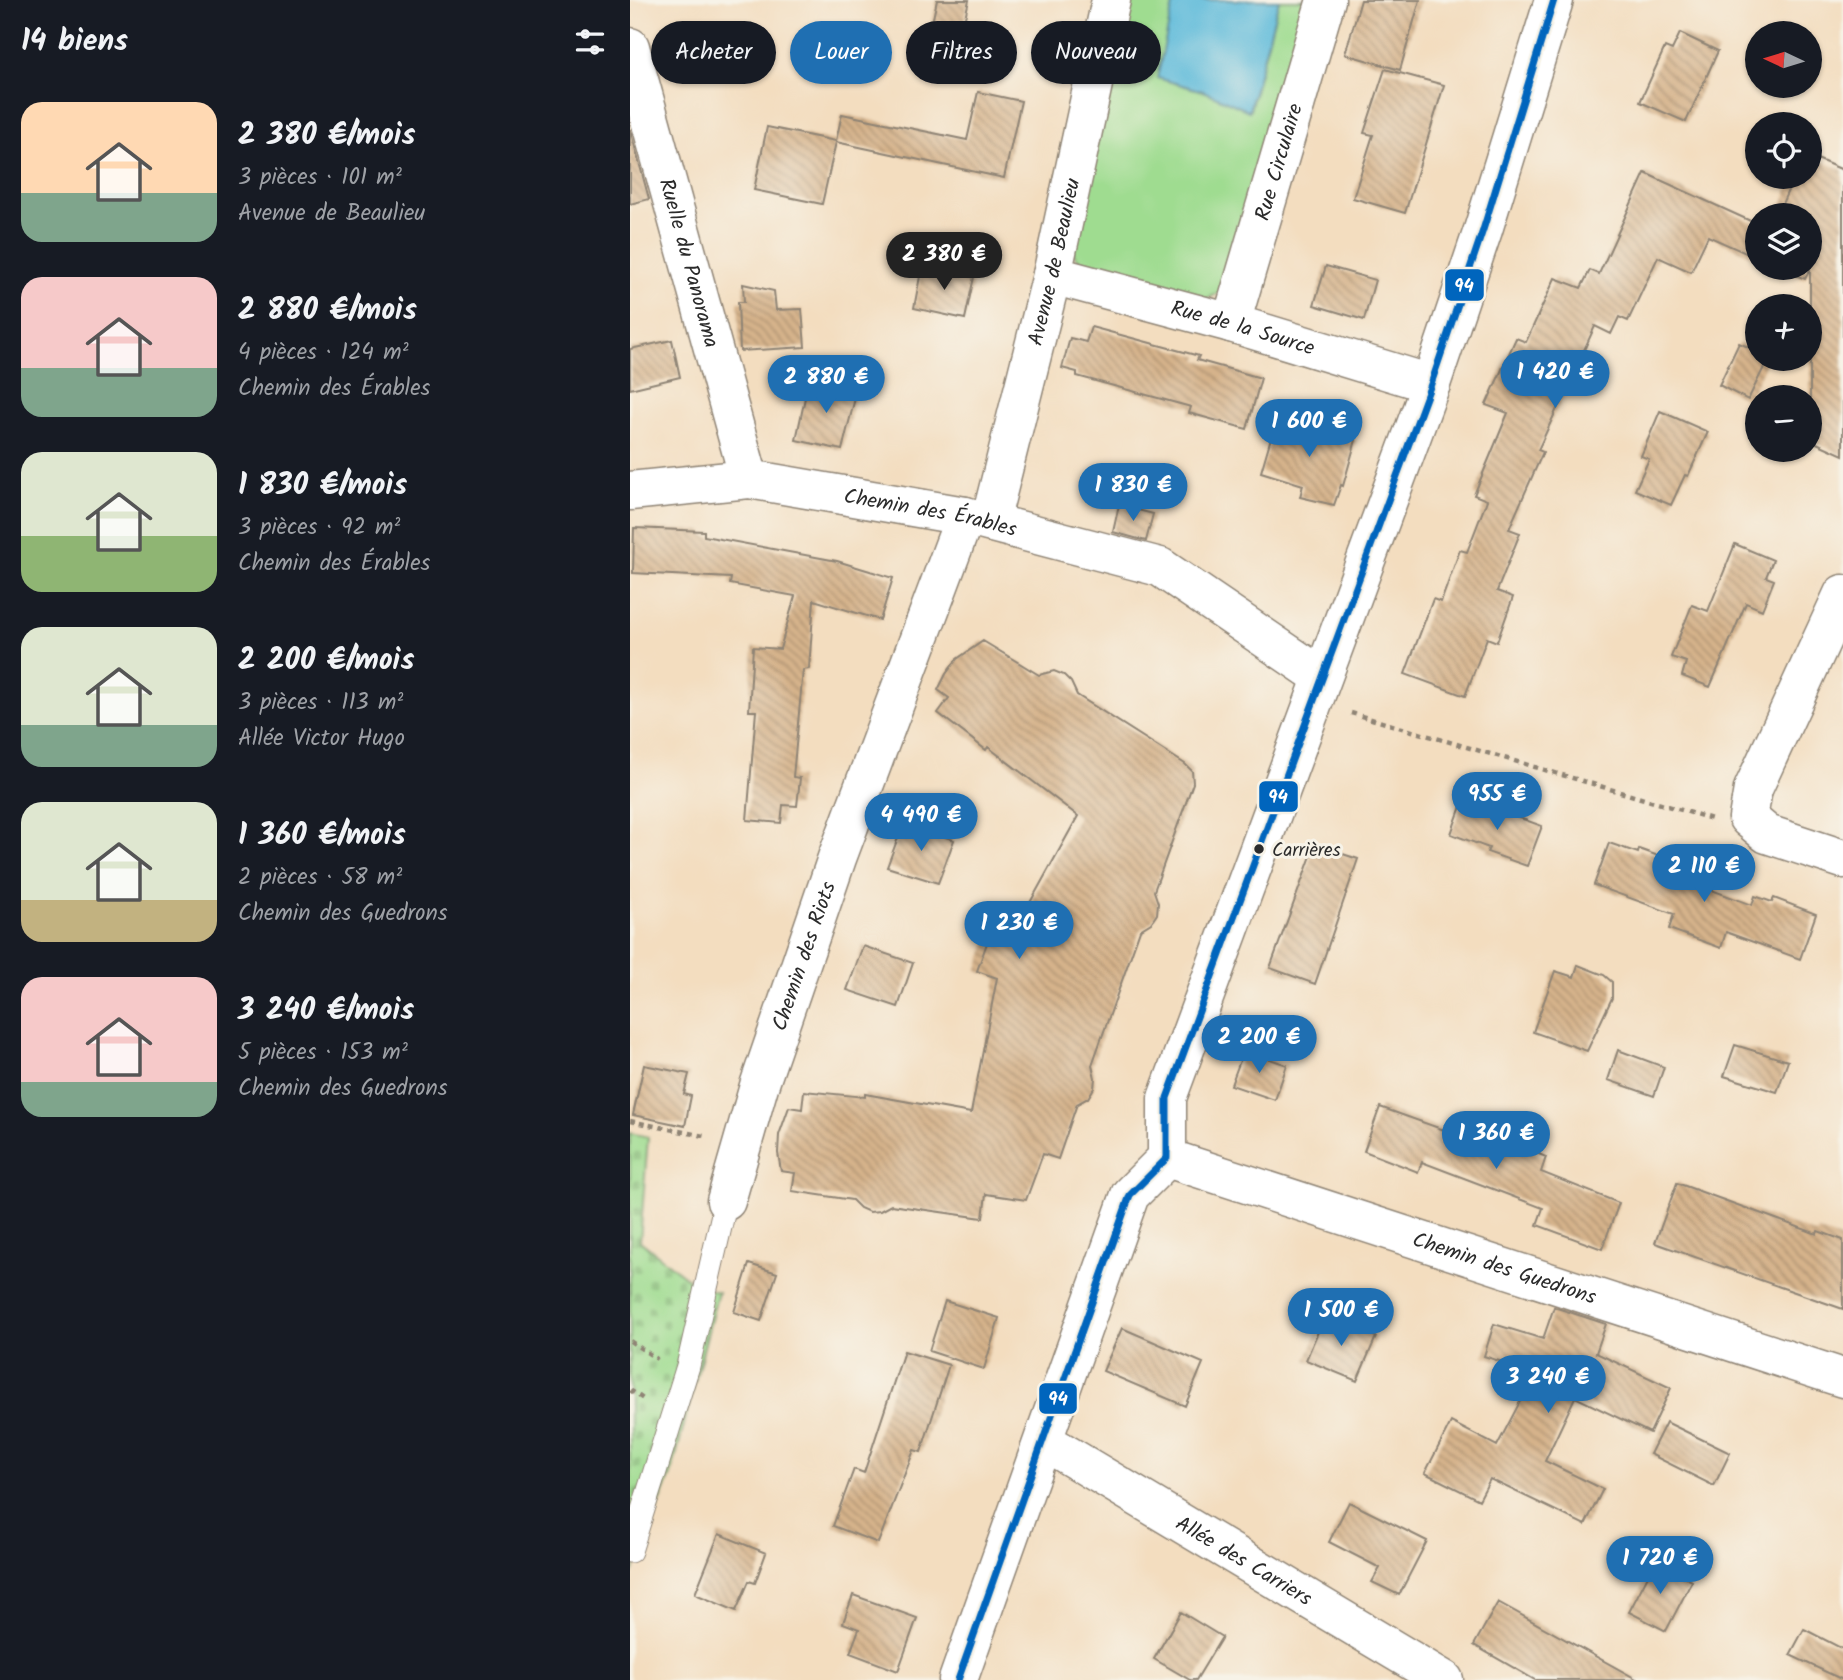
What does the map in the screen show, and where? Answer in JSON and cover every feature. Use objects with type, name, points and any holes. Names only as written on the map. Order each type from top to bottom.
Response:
[{"type":"street","name":"Avenue de Beaulieu","points":[[978,519],[1052,275],[1111,0]]},
{"type":"street","name":"Rue Circulaire","points":[[1231,323],[1325,0]]},
{"type":"street","points":[[958,1680],[1130,1195],[1167,1158],[1167,1098],[1432,384],[1499,180],[1553,0]]},
{"type":"street","name":"Ruelle du Panorama","points":[[630,47],[749,479]]},
{"type":"street","name":"Rue de la Source","points":[[1052,275],[1231,323],[1432,384]]},
{"type":"street","name":"Chemin des Érables","points":[[630,491],[749,479],[978,519],[1160,567],[1197,605],[1317,689]]},
{"type":"street","name":"Chemin des Riots","points":[[726,1201],[762,1074],[836,858],[978,519]]},
{"type":"street","points":[[1843,594],[1753,789],[1748,818],[1768,834],[1843,859]]},
{"type":"street","name":"Chemin des Guedrons","points":[[1167,1158],[1843,1378]]},
{"type":"street","name":"Allée des Carriers","points":[[1044,1441],[1444,1680]]},
{"type":"lane","points":[[630,1551],[688,1366],[726,1201]]},
{"type":"path","points":[[1317,689],[1728,823],[1748,818]]},
{"type":"path","points":[[630,1121],[743,1144]]},
{"type":"path","points":[[630,1341],[664,1364]]},
{"type":"green space","points":[[1131,0],[1174,0],[1161,63],[1161,21],[1126,21]]},
{"type":"green space","points":[[1279,0],[1312,0],[1224,290],[1205,300],[1195,299],[1081,263],[1072,252],[1110,84],[1161,84],[1161,79],[1203,91],[1250,110]]},
{"type":"green space","points":[[630,1133],[648,1137],[640,1241],[698,1287],[718,1292],[671,1475],[630,1578]]},
{"type":"water","points":[[1174,0],[1279,0],[1249,111],[1203,91],[1161,79],[1161,60]]},
{"type":"building","points":[[937,0],[969,0],[964,21],[932,21]]},
{"type":"building","points":[[1361,0],[1420,0],[1400,70],[1345,54]]},
{"type":"building","points":[[1680,33],[1718,51],[1686,122],[1640,102],[1665,47],[1672,50]]},
{"type":"building","points":[[1385,69],[1444,85],[1405,213],[1353,198],[1373,135],[1364,133]]},
{"type":"building","points":[[978,92],[1021,101],[1004,178],[836,142],[822,204],[754,190],[767,127],[836,141],[842,114],[967,140]]},
{"type":"building","points":[[630,129],[649,199],[630,204]]},
{"type":"building","points":[[1822,161],[1843,170],[1843,455],[1822,445],[1822,385],[1810,385],[1810,371],[1822,371],[1822,294],[1810,294],[1810,280],[1822,280],[1822,203],[1782,203],[1789,189],[1822,189]]},
{"type":"building","points":[[1645,173],[1745,219],[1745,253],[1708,236],[1691,272],[1658,257],[1628,321],[1619,317],[1611,334],[1595,326],[1538,450],[1543,452],[1509,529],[1520,533],[1497,591],[1513,597],[1497,642],[1487,638],[1465,696],[1405,674],[1433,599],[1441,602],[1460,550],[1467,552],[1487,500],[1474,495],[1508,413],[1486,405],[1516,338],[1526,342],[1555,278],[1581,288],[1590,270],[1599,274]]},
{"type":"building","points":[[922,266],[974,277],[965,319],[914,308]]},
{"type":"building","points":[[1326,266],[1375,280],[1364,320],[1314,305]]},
{"type":"building","points":[[743,284],[774,291],[776,310],[802,309],[805,347],[740,351],[738,302],[744,302]]},
{"type":"building","points":[[1091,327],[1199,356],[1197,360],[1261,378],[1247,429],[1189,413],[1191,407],[1077,376],[1077,372],[1062,368],[1070,338],[1086,342]]},
{"type":"building","points":[[672,340],[680,377],[630,389],[630,349]]},
{"type":"building","points":[[1739,343],[1745,346],[1745,371],[1762,371],[1755,385],[1745,385],[1745,398],[1719,385]]},
{"type":"building","points":[[809,379],[857,390],[842,450],[796,440]]},
{"type":"building","points":[[1660,411],[1708,432],[1671,505],[1635,490],[1649,459],[1641,456]]},
{"type":"building","points":[[1277,417],[1356,440],[1343,486],[1341,485],[1334,505],[1300,497],[1303,485],[1261,472]]},
{"type":"building","points":[[1119,505],[1153,514],[1146,541],[1113,532]]},
{"type":"building","points":[[634,528],[704,531],[704,536],[837,561],[893,578],[880,620],[814,600],[809,669],[803,670],[793,777],[800,778],[797,806],[783,805],[781,823],[747,820],[756,711],[749,711],[753,647],[780,649],[795,596],[730,584],[731,578],[633,573]]},
{"type":"building","points":[[1735,544],[1773,560],[1766,577],[1774,580],[1762,610],[1746,603],[1710,687],[1682,676],[1686,662],[1671,657],[1692,605],[1708,611]]},
{"type":"building","points":[[983,641],[1039,675],[1054,671],[1064,675],[1077,695],[1185,764],[1192,771],[1193,783],[1154,891],[1158,903],[1157,914],[1151,923],[1140,930],[1092,1065],[1094,1088],[1088,1098],[1077,1104],[1058,1159],[1043,1154],[1026,1200],[986,1194],[983,1218],[891,1205],[880,1211],[869,1212],[852,1200],[792,1191],[795,1173],[781,1171],[778,1153],[779,1135],[789,1107],[802,1109],[804,1091],[865,1097],[865,1094],[971,1113],[997,978],[977,971],[991,932],[1011,937],[1078,816],[988,747],[986,750],[938,713],[949,698],[938,690],[946,674],[957,659]]},
{"type":"building","points":[[1464,798],[1542,826],[1527,866],[1487,852],[1489,848],[1451,834]]},
{"type":"building","points":[[904,822],[954,840],[938,883],[887,867]]},
{"type":"building","points":[[1609,843],[1638,853],[1639,849],[1670,860],[1665,873],[1752,905],[1755,896],[1772,902],[1774,898],[1816,914],[1800,959],[1726,932],[1721,948],[1669,929],[1674,914],[1594,885]]},
{"type":"building","points":[[1315,845],[1358,859],[1315,984],[1270,968]]},
{"type":"building","points":[[863,946],[913,963],[898,1007],[847,990]]},
{"type":"building","points":[[1578,965],[1604,975],[1612,982],[1612,998],[1587,1051],[1533,1032],[1555,971],[1574,977]]},
{"type":"building","points":[[1735,1045],[1788,1061],[1777,1092],[1724,1076]]},
{"type":"building","points":[[1244,1050],[1287,1065],[1275,1100],[1231,1085]]},
{"type":"building","points":[[1618,1050],[1664,1067],[1654,1096],[1608,1080]]},
{"type":"building","points":[[644,1065],[689,1074],[684,1094],[691,1096],[685,1126],[633,1115]]},
{"type":"building","points":[[1380,1107],[1486,1145],[1496,1119],[1528,1131],[1522,1147],[1546,1157],[1541,1172],[1619,1203],[1602,1249],[1537,1225],[1543,1208],[1422,1162],[1418,1172],[1364,1151]]},
{"type":"building","points":[[1677,1183],[1817,1234],[1818,1231],[1843,1240],[1843,1309],[1655,1243]]},
{"type":"building","points":[[749,1264],[777,1273],[761,1321],[734,1312]]},
{"type":"building","points":[[945,1301],[999,1318],[984,1369],[929,1351]]},
{"type":"building","points":[[1554,1307],[1606,1324],[1596,1353],[1671,1388],[1650,1433],[1575,1397],[1545,1461],[1603,1489],[1585,1525],[1490,1479],[1479,1500],[1425,1473],[1451,1422],[1497,1446],[1535,1373],[1484,1356],[1494,1324],[1543,1339]]},
{"type":"building","points":[[1325,1315],[1376,1337],[1357,1381],[1306,1360]]},
{"type":"building","points":[[1122,1328],[1203,1363],[1185,1406],[1103,1371]]},
{"type":"building","points":[[904,1351],[949,1365],[921,1452],[914,1450],[878,1543],[833,1526],[854,1469],[864,1473]]},
{"type":"building","points":[[1666,1422],[1730,1453],[1714,1486],[1650,1454]]},
{"type":"building","points":[[1349,1502],[1427,1541],[1399,1595],[1372,1582],[1380,1568],[1329,1542]]},
{"type":"building","points":[[719,1534],[766,1553],[755,1583],[749,1581],[736,1611],[695,1594]]},
{"type":"building","points":[[1655,1562],[1692,1581],[1666,1631],[1629,1612]]},
{"type":"building","points":[[853,1595],[917,1618],[898,1671],[850,1653],[859,1629],[843,1623]]},
{"type":"building","points":[[1498,1602],[1638,1680],[1535,1680],[1474,1645]]},
{"type":"building","points":[[1181,1612],[1222,1637],[1196,1680],[1190,1680],[1154,1659]]},
{"type":"building","points":[[1804,1629],[1843,1649],[1843,1680],[1790,1655]]},
{"type":"transit line","name":"94","points":[[958,1680],[1130,1195],[1167,1158],[1167,1098],[1431,384],[1483,230],[1554,0]]},
{"type":"place","name":"Carrières","points":[[1259,849]]}]
